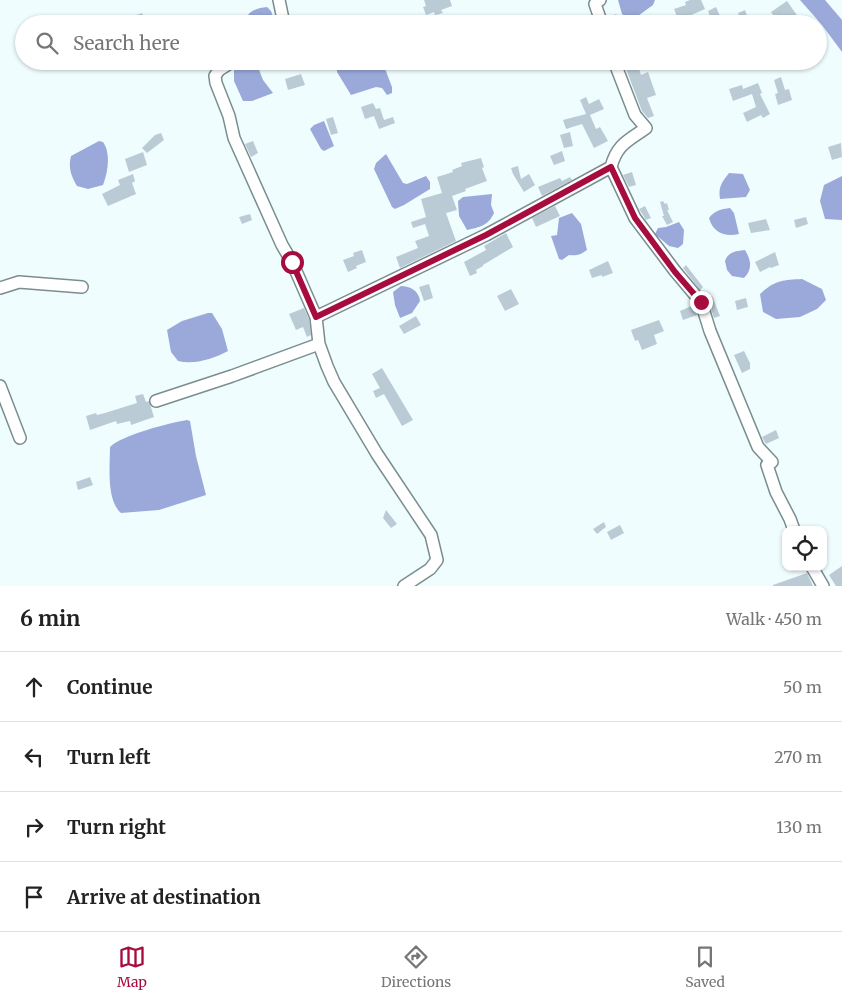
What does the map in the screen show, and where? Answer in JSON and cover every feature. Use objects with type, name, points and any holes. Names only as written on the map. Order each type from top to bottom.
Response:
[{"type":"street","points":[[279,0],[282,15]]},
{"type":"street","points":[[599,15],[595,4],[600,0]]},
{"type":"street","points":[[219,70],[215,76],[225,110],[229,116],[234,138],[316,317],[319,344],[334,382],[376,454],[431,535],[438,560],[430,569],[404,586]]},
{"type":"street","points":[[618,70],[635,115],[646,128],[620,146],[615,153],[611,167],[635,218],[675,272],[701,302],[710,331],[758,447],[772,462],[767,465],[776,492],[793,526]]},
{"type":"street","points":[[316,317],[486,235],[611,167]]},
{"type":"street","points":[[0,288],[18,282],[82,288]]},
{"type":"street","points":[[156,401],[319,344]]},
{"type":"street","points":[[0,386],[20,438]]},
{"type":"street","points":[[814,571],[823,586]]},
{"type":"water","points":[[618,0],[655,0],[653,5],[639,15],[622,14]]},
{"type":"water","points":[[800,0],[825,0],[842,20],[842,52],[827,32],[827,15],[813,15]]},
{"type":"water","points":[[267,7],[273,15],[248,15],[259,8]]},
{"type":"water","points":[[234,70],[259,70],[263,80],[273,93],[252,101],[243,101],[234,81]]},
{"type":"water","points":[[337,70],[385,70],[392,87],[392,93],[387,95],[382,88],[376,87],[351,95]]},
{"type":"water","points":[[324,121],[334,146],[324,151],[310,129]]},
{"type":"water","points":[[99,141],[103,142],[106,146],[108,157],[103,185],[88,189],[77,186],[71,171],[71,156]]},
{"type":"water","points":[[386,154],[403,183],[407,184],[426,176],[430,182],[430,189],[404,205],[395,209],[392,207],[374,169],[376,163]]},
{"type":"water","points":[[729,173],[743,174],[750,190],[746,197],[720,199],[721,185]]},
{"type":"water","points":[[842,176],[842,220],[825,219],[820,201],[824,185]]},
{"type":"water","points":[[492,194],[491,205],[494,213],[492,217],[483,225],[467,230],[459,216],[458,201],[463,197]]},
{"type":"water","points":[[730,208],[734,213],[739,234],[729,235],[720,233],[713,227],[709,218],[718,211]]},
{"type":"water","points":[[572,213],[581,224],[587,250],[578,255],[569,255],[562,260],[559,259],[551,236],[557,235],[559,218]]},
{"type":"water","points":[[679,222],[684,230],[683,244],[678,248],[669,246],[655,234],[658,228]]},
{"type":"water","points":[[745,250],[750,261],[747,275],[744,278],[732,276],[727,270],[726,258],[733,252]]},
{"type":"water","points":[[802,279],[822,289],[826,300],[817,309],[800,317],[776,319],[763,312],[760,294],[765,289],[780,282]]},
{"type":"water","points":[[401,286],[413,290],[418,294],[420,301],[412,313],[400,318],[393,292]]},
{"type":"water","points":[[212,313],[222,329],[228,351],[203,360],[178,361],[171,352],[167,330],[182,321]]},
{"type":"water","points":[[187,420],[190,421],[196,456],[206,495],[159,510],[121,513],[116,507],[111,491],[110,447],[135,434]]},
{"type":"building","points":[[424,0],[450,0],[452,6],[441,10],[443,13],[435,15],[434,12],[426,15],[423,7],[426,6]]},
{"type":"building","points":[[701,0],[705,9],[691,15],[676,15],[674,9],[686,5],[685,2]]},
{"type":"building","points":[[787,1],[797,15],[773,15],[771,12]]},
{"type":"building","points":[[716,7],[720,15],[710,15],[708,11]]},
{"type":"building","points":[[745,10],[747,15],[739,15],[738,13]]},
{"type":"building","points":[[626,70],[640,70],[641,75],[648,72],[656,95],[647,98],[654,116],[648,118],[642,111]]},
{"type":"building","points":[[301,74],[305,85],[288,90],[285,79]]},
{"type":"building","points":[[781,77],[785,90],[789,89],[792,100],[778,105],[775,94],[778,93],[774,80]]},
{"type":"building","points":[[758,83],[762,93],[760,94],[770,114],[763,118],[761,115],[747,122],[743,113],[756,107],[752,94],[733,101],[729,89],[742,85],[743,89]]},
{"type":"building","points":[[586,97],[589,104],[599,99],[604,109],[590,115],[596,129],[600,127],[608,141],[594,148],[582,124],[566,129],[563,120],[586,114],[580,100]]},
{"type":"building","points":[[373,103],[376,109],[380,108],[384,120],[393,117],[395,123],[379,129],[374,116],[365,119],[361,107]]},
{"type":"building","points":[[333,117],[338,133],[331,135],[326,119]]},
{"type":"building","points":[[570,132],[573,146],[564,148],[560,135]]},
{"type":"building","points":[[161,133],[164,140],[147,153],[142,148],[155,135]]},
{"type":"building","points":[[253,141],[258,153],[251,157],[245,144]]},
{"type":"building","points":[[841,143],[842,157],[832,160],[828,147]]},
{"type":"building","points":[[562,151],[565,161],[554,165],[550,156]]},
{"type":"building","points":[[143,152],[147,165],[129,172],[125,159]]},
{"type":"building","points":[[481,158],[484,167],[482,168],[487,181],[452,196],[457,210],[446,213],[456,241],[400,268],[396,257],[418,248],[415,241],[429,236],[425,224],[413,228],[411,222],[426,217],[421,199],[442,193],[437,177],[453,172],[452,170],[462,166],[461,163]]},
{"type":"building","points":[[518,166],[521,179],[529,174],[535,185],[524,192],[511,168]]},
{"type":"building","points":[[632,172],[636,185],[629,187],[623,175]]},
{"type":"building","points":[[133,174],[135,181],[132,183],[136,194],[108,206],[102,194],[120,185],[118,180]]},
{"type":"building","points":[[570,177],[572,180],[542,196],[538,187],[560,178],[562,181]]},
{"type":"building","points":[[663,201],[665,204],[667,203],[669,210],[667,210],[673,222],[667,225],[662,216],[664,216],[660,202]]},
{"type":"building","points":[[555,206],[560,216],[536,227],[532,218]]},
{"type":"building","points":[[645,206],[651,218],[646,220],[639,209]]},
{"type":"building","points":[[250,214],[252,220],[242,224],[239,217]]},
{"type":"building","points":[[806,217],[808,224],[796,228],[794,220]]},
{"type":"building","points":[[766,219],[770,230],[751,233],[748,223]]},
{"type":"building","points":[[506,233],[513,247],[483,265],[476,270],[477,273],[470,276],[464,262],[486,250],[484,246]]},
{"type":"building","points":[[362,250],[366,262],[348,272],[343,260],[354,256],[353,253]]},
{"type":"building","points":[[775,252],[779,265],[760,272],[755,262]]},
{"type":"building","points":[[608,261],[613,273],[592,278],[589,270]]},
{"type":"building","points":[[686,265],[703,287],[700,290],[683,268]]},
{"type":"building","points":[[429,284],[433,298],[424,301],[419,287]]},
{"type":"building","points":[[511,289],[519,304],[505,311],[497,296]]},
{"type":"building","points":[[712,296],[720,316],[714,318],[708,299]]},
{"type":"building","points":[[746,298],[748,307],[737,310],[735,301]]},
{"type":"building","points":[[694,305],[697,315],[683,320],[680,311]]},
{"type":"building","points":[[304,308],[309,319],[311,335],[307,337],[303,327],[296,330],[289,314]]},
{"type":"building","points":[[416,316],[421,325],[404,334],[399,326]]},
{"type":"building","points":[[659,320],[664,331],[654,335],[657,344],[642,350],[638,340],[635,341],[631,330]]},
{"type":"building","points":[[744,351],[750,363],[750,369],[742,373],[734,355]]},
{"type":"building","points":[[382,368],[413,420],[402,426],[384,394],[376,398],[373,391],[380,388],[372,374]]},
{"type":"building","points":[[143,394],[146,402],[149,401],[154,417],[131,425],[130,421],[117,424],[116,421],[90,430],[86,416],[105,413],[137,403],[135,396]]},
{"type":"building","points":[[776,430],[779,438],[766,444],[762,437]]},
{"type":"building","points":[[90,477],[93,485],[78,490],[76,482]]},
{"type":"building","points":[[386,510],[397,524],[391,528],[383,518]]},
{"type":"building","points":[[604,522],[606,527],[597,534],[593,529]]},
{"type":"building","points":[[620,525],[624,533],[611,540],[607,532]]},
{"type":"building","points":[[842,566],[842,586],[836,586],[829,575]]},
{"type":"building","points":[[807,573],[813,586],[773,586],[773,585]]},
{"type":"route","points":[[292,262],[316,317],[486,235],[611,167],[635,218],[675,272],[701,302]]}]
